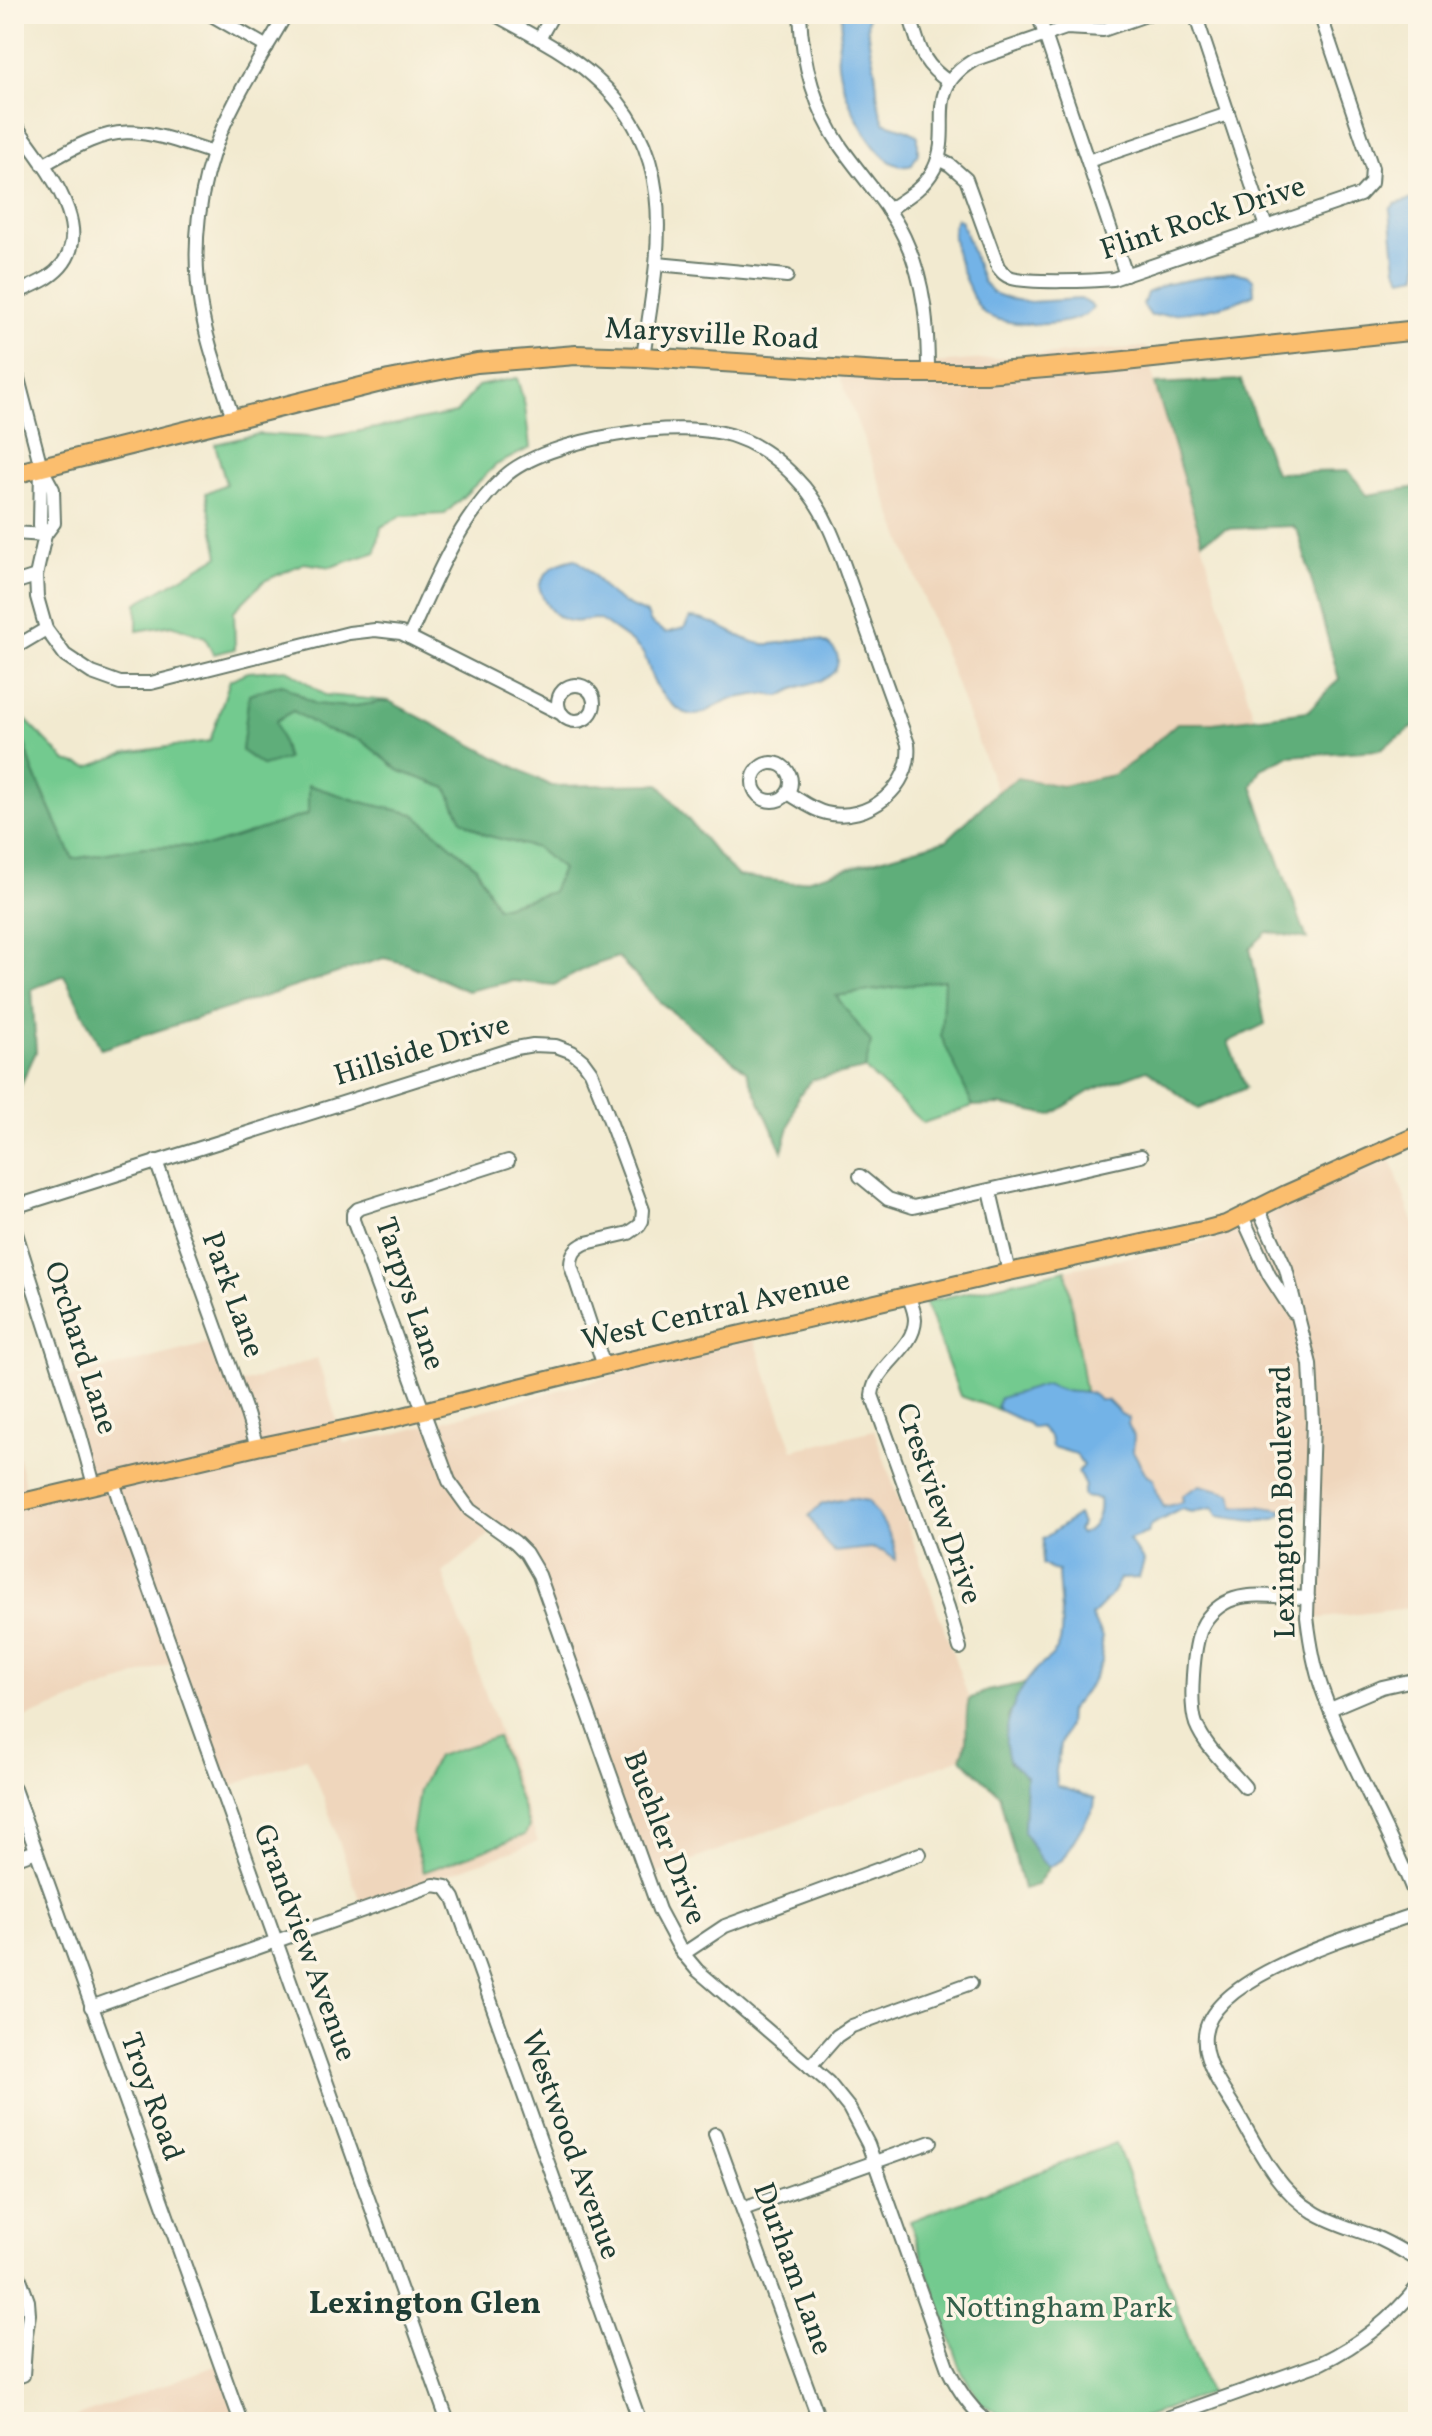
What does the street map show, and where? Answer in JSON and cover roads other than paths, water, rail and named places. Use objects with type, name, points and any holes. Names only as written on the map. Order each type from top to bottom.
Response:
[{"type":"highway","name":"Marysville Road","points":[[14,474],[389,380],[477,363],[576,355],[928,374],[1032,370],[1418,330]]},
{"type":"main road","name":"West Central Avenue","points":[[14,1504],[423,1411],[908,1295],[1226,1224],[1418,1135]]},
{"type":"street","points":[[210,14],[267,47]]},
{"type":"street","points":[[233,419],[201,307],[198,222],[204,184],[222,130],[286,14]]},
{"type":"street","points":[[494,14],[539,39],[595,77],[611,93],[639,135],[658,194],[660,222],[643,357]]},
{"type":"street","points":[[539,39],[553,14]]},
{"type":"street","points":[[800,14],[804,58],[817,101],[840,145],[888,210],[909,248],[920,281],[928,330],[928,374]]},
{"type":"street","points":[[909,14],[927,64],[949,82]]},
{"type":"street","points":[[1038,14],[1126,275]]},
{"type":"street","points":[[888,210],[925,183],[938,159],[943,96],[957,72],[976,59],[1066,28],[1103,30],[1149,14]]},
{"type":"street","points":[[1195,14],[1266,227]]},
{"type":"street","name":"Flint Rock Drive","points":[[938,159],[966,179],[998,267],[1016,279],[1098,281],[1126,275],[1360,195],[1371,183],[1372,168],[1320,14]]},
{"type":"street","points":[[1088,161],[1228,114]]},
{"type":"street","points":[[14,123],[68,206],[73,223],[66,256],[54,272],[14,294]]},
{"type":"street","points":[[43,165],[87,140],[125,131],[158,134],[213,153]]},
{"type":"street","points":[[657,264],[787,276]]},
{"type":"street","points":[[14,363],[41,467],[53,489],[54,523],[45,535],[36,576],[37,597],[46,629],[65,655],[92,673],[120,683],[151,683],[349,633],[375,630],[401,633],[562,714]]},
{"type":"street","points":[[409,637],[449,549],[472,512],[517,466],[566,446],[637,432],[706,429],[736,437],[763,451],[787,469],[806,489],[830,528],[908,744],[910,758],[899,784],[880,801],[859,812],[829,814],[788,793]]},
{"type":"street","points":[[14,533],[45,535]]},
{"type":"street","points":[[14,583],[36,576]]},
{"type":"street","points":[[14,648],[46,629]]},
{"type":"street","name":"Hillside Drive","points":[[14,1207],[516,1048],[533,1045],[564,1048],[583,1061],[591,1072],[643,1210],[642,1221],[633,1231],[586,1243],[572,1254],[571,1266],[604,1366]]},
{"type":"street","points":[[860,1176],[888,1199],[904,1206],[925,1206],[1141,1156]]},
{"type":"street","name":"Park Lane","points":[[156,1161],[257,1447]]},
{"type":"street","name":"Tarpys Lane","points":[[423,1411],[353,1214],[358,1209],[508,1161]]},
{"type":"street","points":[[990,1191],[1009,1272]]},
{"type":"street","name":"Lexington Boulevard","points":[[1258,1208],[1286,1269],[1307,1349],[1313,1387],[1307,1617],[1311,1648],[1330,1709],[1418,1903]]},
{"type":"street","name":"Lexington Boulevard","points":[[1242,1216],[1269,1275],[1299,1320]]},
{"type":"street","name":"Orchard Lane","points":[[14,1227],[94,1485]]},
{"type":"street","name":"Crestview Drive","points":[[908,1295],[915,1315],[912,1333],[876,1380],[872,1395],[960,1648]]},
{"type":"street","name":"Buehler Drive","points":[[423,1411],[454,1492],[473,1513],[515,1542],[526,1553],[539,1575],[659,1910],[683,1954],[713,1986],[828,2082],[849,2108],[874,2163],[948,2369],[958,2390],[987,2422]]},
{"type":"street","name":"Grandview Avenue","points":[[113,1481],[448,2422]]},
{"type":"street","points":[[1245,1787],[1204,1738],[1195,1721],[1195,1665],[1201,1629],[1217,1608],[1234,1599],[1257,1596],[1308,1598]]},
{"type":"street","points":[[1330,1709],[1382,1687],[1418,1679]]},
{"type":"street","name":"Troy Road","points":[[14,1789],[241,2422]]},
{"type":"street","points":[[14,1859],[36,1851]]},
{"type":"street","points":[[683,1954],[725,1926],[920,1854]]},
{"type":"street","name":"Westwood Avenue","points":[[276,1942],[434,1885],[446,1887],[454,1898],[640,2422]]},
{"type":"street","points":[[1418,1913],[1267,1971],[1218,2006],[1206,2025],[1204,2037],[1211,2067],[1252,2140],[1285,2189],[1314,2213],[1376,2237],[1418,2260]]},
{"type":"street","points":[[91,2007],[276,1942]]},
{"type":"street","points":[[810,2067],[843,2031],[971,1983]]},
{"type":"street","name":"Durham Lane","points":[[715,2134],[820,2422]]},
{"type":"street","points":[[743,2209],[931,2142]]},
{"type":"street","points":[[14,2262],[28,2301],[29,2314],[23,2375],[14,2378]]},
{"type":"street","points":[[1156,2422],[1341,2353],[1382,2325],[1418,2286]]},
{"type":"water","points":[[842,14],[868,14],[868,36],[881,115],[884,122],[918,136],[918,153],[912,165],[899,166],[886,158],[863,130],[854,111],[838,64]]},
{"type":"water","points":[[1418,199],[1418,275],[1402,278],[1396,268],[1390,209],[1395,204]]},
{"type":"water","points":[[956,218],[961,221],[983,282],[993,293],[1030,302],[1080,299],[1093,308],[1085,315],[1058,323],[1026,324],[987,315],[976,303],[958,260],[953,237]]},
{"type":"water","points":[[1233,272],[1253,279],[1254,294],[1217,307],[1177,314],[1151,316],[1143,305],[1147,293],[1167,284]]},
{"type":"water","points":[[575,559],[612,595],[647,614],[651,623],[666,633],[684,628],[690,618],[710,622],[764,644],[817,640],[829,645],[835,652],[838,660],[836,667],[828,677],[779,696],[763,694],[731,699],[701,714],[688,714],[661,693],[644,655],[631,641],[598,619],[565,620],[548,607],[539,586],[542,580],[553,567]]},
{"type":"water","points":[[1047,1384],[1107,1400],[1129,1418],[1128,1424],[1134,1436],[1133,1451],[1147,1476],[1153,1479],[1164,1507],[1183,1502],[1182,1496],[1200,1485],[1231,1493],[1235,1507],[1283,1510],[1276,1518],[1260,1521],[1217,1516],[1213,1508],[1191,1512],[1181,1509],[1151,1525],[1147,1533],[1128,1540],[1144,1561],[1139,1578],[1120,1579],[1110,1597],[1091,1616],[1102,1637],[1102,1662],[1091,1684],[1069,1711],[1056,1771],[1057,1786],[1095,1798],[1094,1807],[1062,1860],[1049,1867],[1024,1833],[1026,1776],[1009,1759],[1006,1737],[1011,1713],[1021,1690],[1034,1672],[1055,1653],[1061,1638],[1058,1571],[1042,1564],[1043,1539],[1078,1515],[1082,1524],[1077,1530],[1080,1534],[1090,1529],[1098,1516],[1099,1499],[1084,1497],[1085,1486],[1078,1472],[1083,1465],[1076,1454],[1052,1447],[1050,1437],[1040,1427],[1032,1428],[999,1410],[997,1405],[1000,1398]]},
{"type":"water","points":[[851,1498],[868,1501],[890,1536],[896,1560],[871,1548],[835,1552],[823,1540],[809,1516],[822,1504]]},
{"type":"district","name":"Lexington Glen","points":[[425,2305]]},
{"type":"park label","name":"Nottingham Park","points":[[1059,2309]]}]
